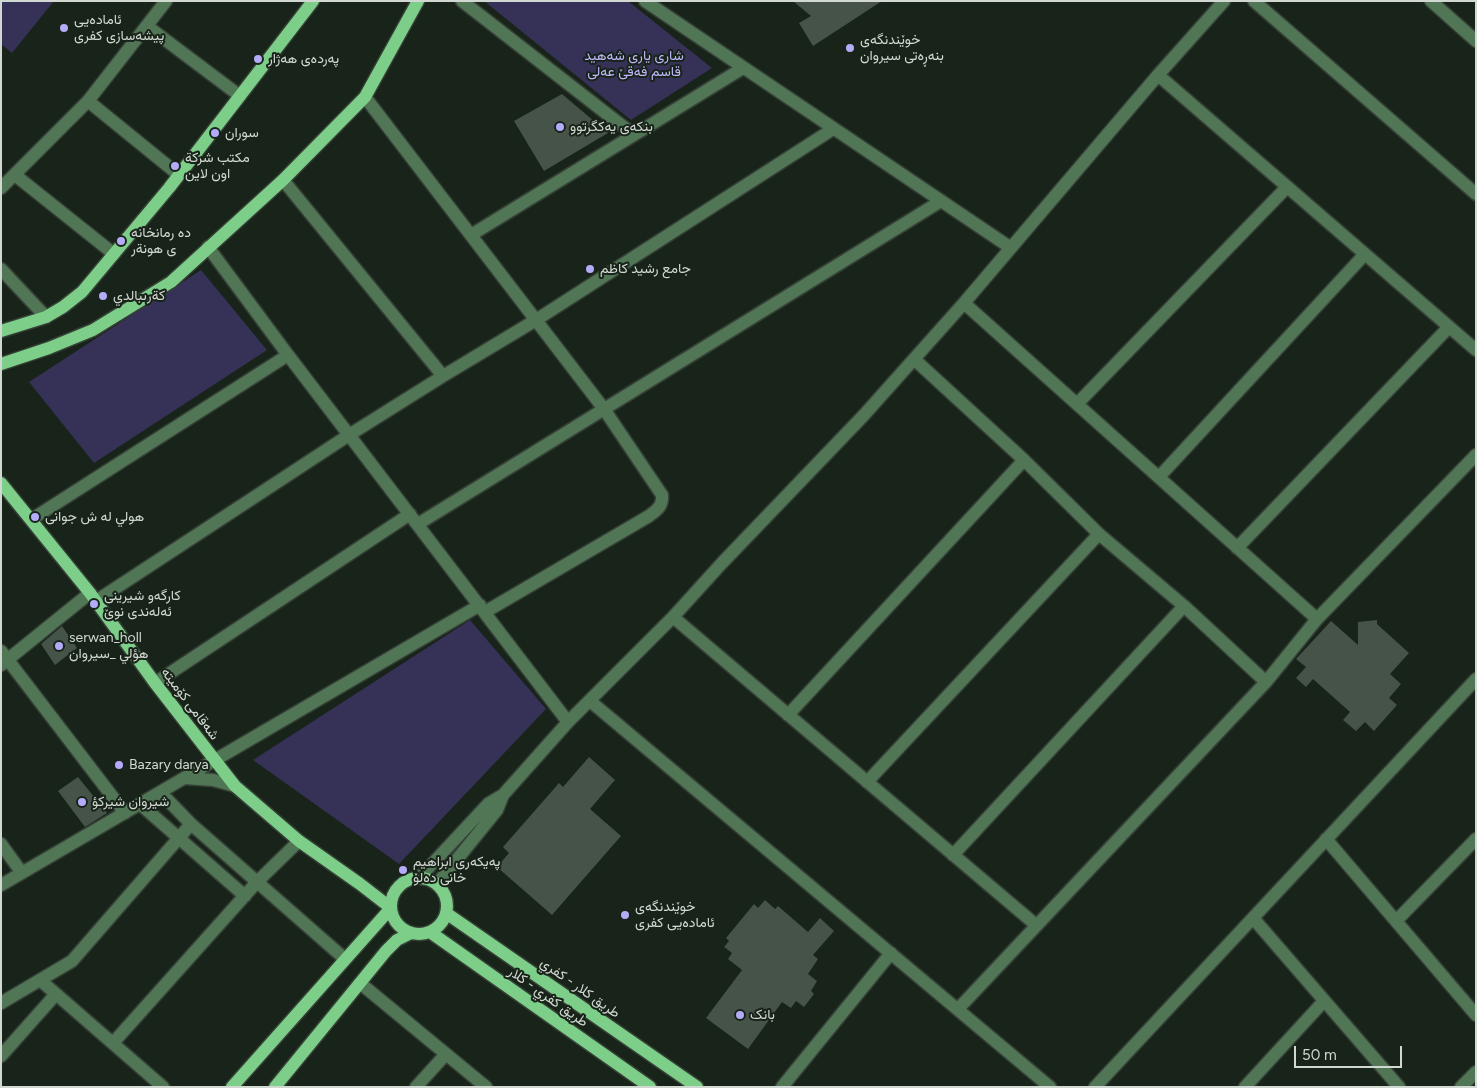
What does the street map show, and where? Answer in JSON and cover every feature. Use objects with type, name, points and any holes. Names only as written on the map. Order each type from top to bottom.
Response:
[{"type":"main road","points":[[1,330],[46,317],[82,292],[179,175],[313,1]]},
{"type":"main road","points":[[1,364],[49,348],[93,330],[171,282],[283,180],[365,97],[418,1]]},
{"type":"main road","name":"شەقامی کۆمیتە","points":[[1,483],[93,597],[155,684],[235,786],[299,841],[391,908]]},
{"type":"main road","points":[[419,878],[429,879],[437,884],[446,898],[446,913],[443,921],[430,932],[420,934],[411,933],[403,929],[393,916],[391,908],[394,892],[406,881],[419,878]]},
{"type":"main road","points":[[232,1087],[391,908]]},
{"type":"main road","name":"طريق كلار - كفري","points":[[446,913],[696,1087]]},
{"type":"main road","name":"طريق كفري - كلار","points":[[430,932],[650,1087]]},
{"type":"main road","points":[[278,1086],[392,945],[397,940],[411,933]]},
{"type":"street","points":[[1,188],[88,101],[166,1]]},
{"type":"street","points":[[462,1],[634,135]]},
{"type":"street","points":[[419,878],[488,804],[503,794],[568,722],[673,617],[864,415],[964,303],[1158,75],[1224,1]]},
{"type":"street","points":[[1254,1],[1476,194]]},
{"type":"street","points":[[1431,1],[1476,41]]},
{"type":"street","points":[[648,2],[1011,248]]},
{"type":"street","points":[[147,26],[240,96]]},
{"type":"street","points":[[471,235],[743,68]]},
{"type":"street","points":[[1158,75],[1476,350]]},
{"type":"street","points":[[1,885],[214,760],[649,516],[660,508],[663,502],[662,495],[604,409],[365,97]]},
{"type":"street","points":[[88,101],[179,175]]},
{"type":"street","points":[[125,813],[4,658],[93,597],[443,376],[536,320],[833,129]]},
{"type":"street","points":[[15,175],[114,254]]},
{"type":"street","points":[[283,180],[443,376]]},
{"type":"street","points":[[1077,404],[1287,187]]},
{"type":"street","points":[[155,684],[414,520],[604,409],[941,201]]},
{"type":"street","points":[[208,247],[568,722]]},
{"type":"street","points":[[1159,477],[1365,254]]},
{"type":"street","points":[[1,269],[46,317]]},
{"type":"street","points":[[964,303],[1317,619]]},
{"type":"street","points":[[1238,548],[1449,327]]},
{"type":"street","points":[[32,520],[288,355]]},
{"type":"street","points":[[914,359],[1024,460],[1100,534],[1184,606],[1266,682]]},
{"type":"street","points":[[958,1009],[1266,682],[1317,619],[1476,455]]},
{"type":"street","points":[[788,715],[1024,460]]},
{"type":"street","points":[[867,782],[1100,534]]},
{"type":"street","points":[[953,854],[1184,606]]},
{"type":"street","points":[[673,617],[1036,926]]},
{"type":"street","points":[[1095,1087],[1476,679]]},
{"type":"street","points":[[590,701],[1050,1087]]},
{"type":"street","points":[[184,778],[213,780],[235,786]]},
{"type":"street","points":[[160,792],[191,824],[345,959]]},
{"type":"street","points":[[437,884],[497,810],[503,794]]},
{"type":"street","points":[[140,804],[246,896]]},
{"type":"street","points":[[1,1004],[72,961],[191,824]]},
{"type":"street","points":[[1326,839],[1476,1014]]},
{"type":"street","points":[[113,1043],[258,882],[299,841]]},
{"type":"street","points":[[1,844],[22,873]]},
{"type":"street","points":[[1396,921],[1474,844]]},
{"type":"street","points":[[1253,918],[1393,1084]]},
{"type":"street","points":[[782,1087],[891,953]]},
{"type":"street","points":[[40,980],[163,1087]]},
{"type":"street","points":[[360,983],[486,1087]]},
{"type":"street","points":[[1,1056],[56,994]]},
{"type":"street","points":[[1245,1087],[1324,1000]]},
{"type":"street","points":[[416,1087],[446,1054]]},
{"type":"street","points":[[1461,1087],[1476,1072]]},
{"type":"green space","points":[[1,1],[54,1],[12,53],[1,44]]},
{"type":"green space","name":"شاری یاری شەهید قاسم فەقێ عەلی","points":[[484,1],[628,1],[712,68],[631,120]]},
{"type":"green space","points":[[201,270],[267,350],[94,463],[29,382]]},
{"type":"green space","points":[[470,620],[546,709],[399,864],[253,760]]},
{"type":"building","points":[[793,1],[882,1],[813,46],[799,23],[811,16]]},
{"type":"building","name":"بنکەی یەکگرتوو","points":[[562,94],[608,133],[544,171],[514,121]]},
{"type":"building","points":[[1377,620],[1377,624],[1409,653],[1390,674],[1401,684],[1389,698],[1397,705],[1374,731],[1365,722],[1356,731],[1343,720],[1350,712],[1313,679],[1306,687],[1296,678],[1306,667],[1296,659],[1331,621],[1358,645],[1358,622]]},
{"type":"building","name":"serwan_holl هؤلي _سيروان","points":[[62,626],[77,648],[55,665],[41,644]]},
{"type":"building","points":[[589,757],[615,780],[590,809],[621,836],[552,915],[497,867],[509,853],[503,847],[559,783],[563,787]]},
{"type":"building","name":"شيروان شيركؤ","points":[[78,777],[107,813],[85,827],[58,791]]},
{"type":"building","points":[[765,900],[775,909],[778,906],[808,932],[820,918],[834,931],[813,955],[818,959],[808,974],[817,981],[811,991],[814,994],[804,1007],[796,1001],[791,1008],[782,1002],[748,1049],[706,1018],[742,970],[728,959],[732,953],[724,947],[729,941],[726,938],[754,904],[758,908]]},
{"type":"place","name":"ئامادەیی پیشەسازی کفری","points":[[64,28]]},
{"type":"place","name":"خوێندنگەی بنەڕەتی سیروان","points":[[850,48]]},
{"type":"place","name":"پەردەى ھەژار","points":[[258,59]]},
{"type":"place","name":"بنکەی یەکگرتوو","points":[[560,127]]},
{"type":"place","name":"سوران","points":[[215,133]]},
{"type":"place","name":"مكتب شركة اون لاين","points":[[175,166]]},
{"type":"place","name":"ده رمانخانه ى هونةر","points":[[121,241]]},
{"type":"place","name":"جامع رشيد كاظم","points":[[590,269]]},
{"type":"place","name":"كةرىبالدي","points":[[103,296]]},
{"type":"place","name":"هولي له ش جوانى","points":[[35,517]]},
{"type":"place","name":"کارگەو شیرینی ئەلەندی نوێ","points":[[94,604]]},
{"type":"place","name":"serwan_holl هؤلي _سيروان","points":[[59,646]]},
{"type":"place","name":"Bazary darya","points":[[119,765]]},
{"type":"place","name":"شيروان شيركؤ","points":[[82,802]]},
{"type":"place","name":"پەیکەری ابراهیم خانی دەلۆ","points":[[403,870]]},
{"type":"place","name":"خوێندنگەی ئامادەیی کفری","points":[[625,915]]},
{"type":"place","name":"بانک","points":[[740,1015]]}]
